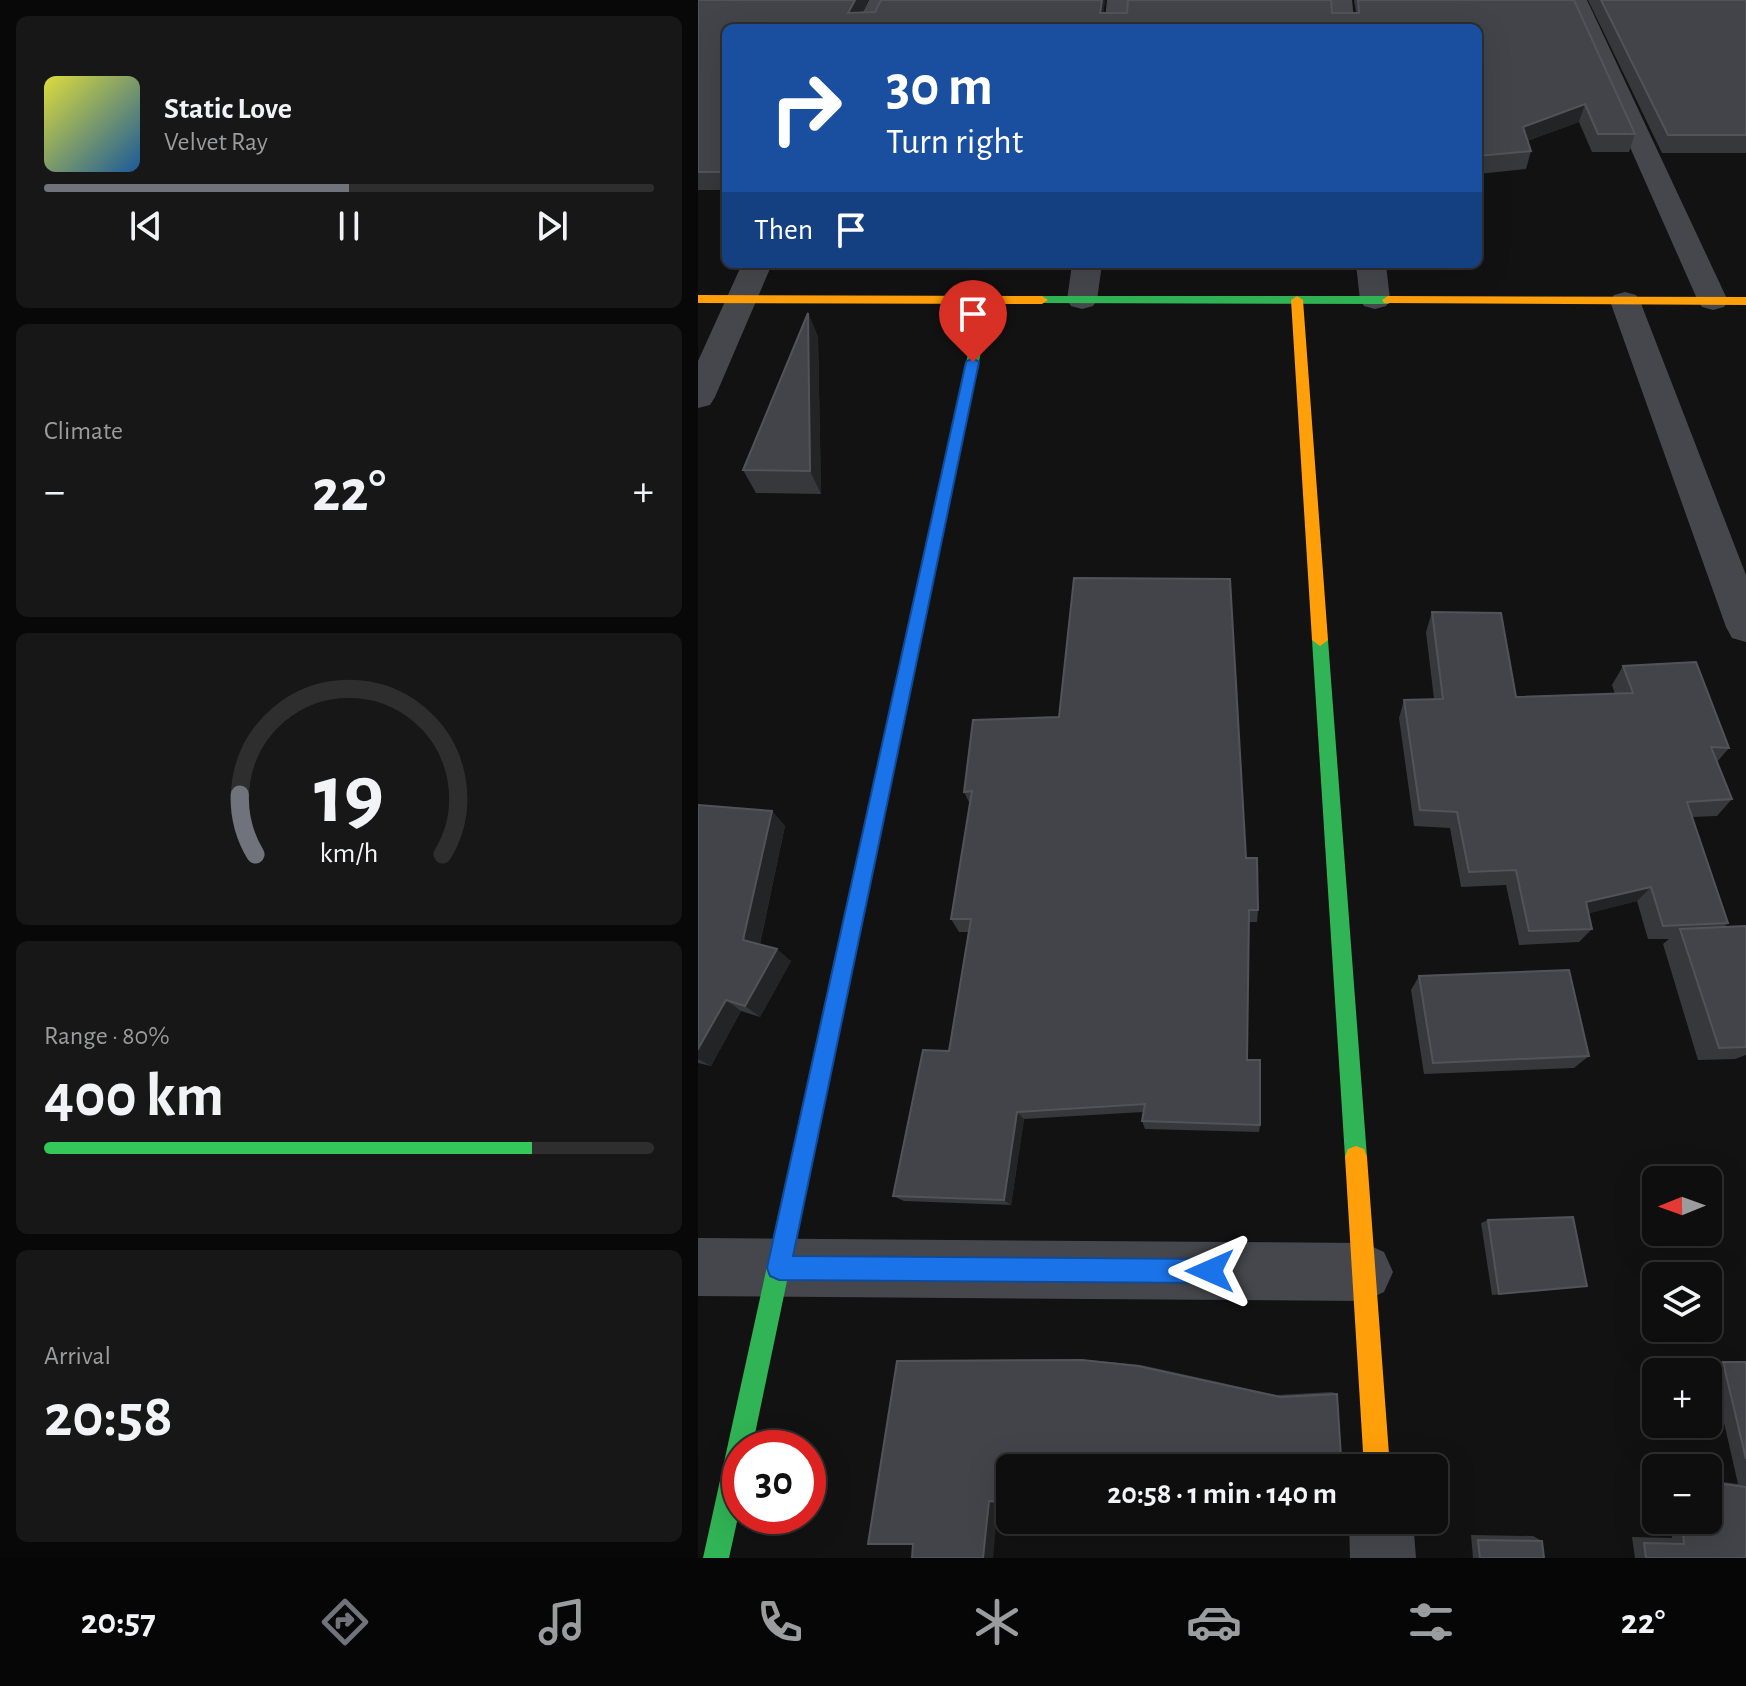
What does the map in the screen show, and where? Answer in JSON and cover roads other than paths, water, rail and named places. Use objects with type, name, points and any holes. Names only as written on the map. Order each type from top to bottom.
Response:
[{"type":"street","points":[[868,24],[880,0]]},
{"type":"street","points":[[1115,24],[1118,0]]},
{"type":"street","points":[[1341,0],[1344,24]]},
{"type":"street","points":[[1576,0],[1713,301]]},
{"type":"street","points":[[698,397],[755,268]]},
{"type":"street","points":[[1082,300],[1086,268]]},
{"type":"street","points":[[1371,268],[1375,300]]},
{"type":"street","points":[[698,299],[1746,301]]},
{"type":"street","points":[[716,1558],[986,299]]},
{"type":"street","points":[[1297,300],[1376,1454]]},
{"type":"street","points":[[1625,301],[1735,569],[1746,627]]},
{"type":"street","points":[[698,1267],[1364,1272]]},
{"type":"street","points":[[1382,1534],[1383,1558]]}]
